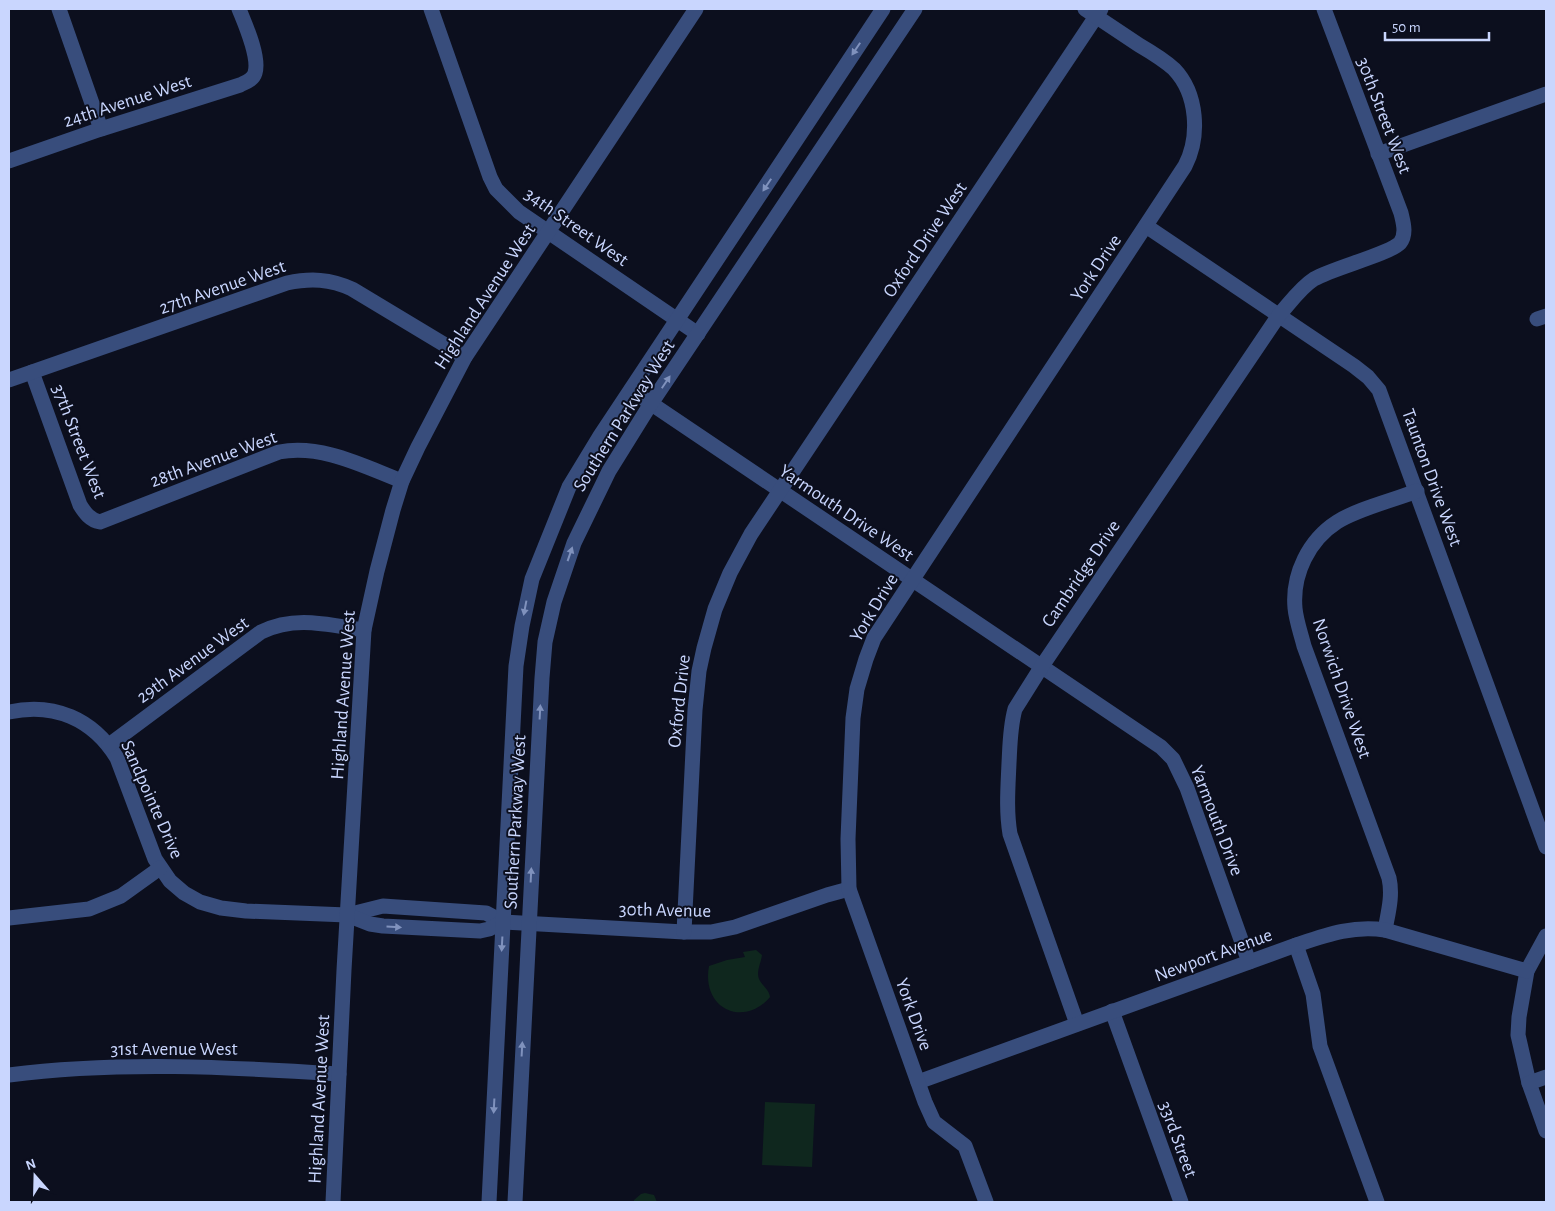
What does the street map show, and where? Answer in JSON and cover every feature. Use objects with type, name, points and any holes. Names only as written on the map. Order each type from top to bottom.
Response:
[{"type":"street","points":[[59,9],[101,129]]},
{"type":"street","name":"24th Avenue West","points":[[9,162],[101,129],[240,85],[251,79],[255,73],[256,61],[239,9]]},
{"type":"street","name":"34th Street West","points":[[431,9],[493,183],[507,202],[698,334]]},
{"type":"street","name":"Southern Parkway West","points":[[489,1202],[516,666],[532,579],[570,487],[600,436],[883,9]]},
{"type":"street","name":"Southern Parkway West","points":[[515,1202],[528,923],[543,669],[545,642],[554,602],[574,544],[609,471],[650,405],[915,9]]},
{"type":"street","name":"30th Street West","points":[[1324,9],[1401,213],[1404,230],[1403,236]]},
{"type":"street","name":"Highland Avenue West","points":[[334,1202],[347,915],[364,630],[393,510],[402,481],[432,418],[465,357],[549,232],[693,10]]},
{"type":"street","name":"York Drive","points":[[986,1202],[965,1146],[934,1122],[849,889],[848,839],[853,718],[857,689],[874,638],[1190,158],[1194,136],[1193,109],[1185,87],[1175,70],[1094,11]]},
{"type":"street","name":"Oxford Drive West","points":[[780,492],[1094,11]]},
{"type":"street","points":[[1378,154],[1546,94]]},
{"type":"street","name":"Taunton Drive West","points":[[1146,226],[1354,366],[1368,377],[1378,390],[1417,491],[1546,847]]},
{"type":"street","name":"Cambridge Drive","points":[[1077,1024],[1015,851],[1007,818],[1011,731],[1015,709],[1042,666],[1279,315],[1302,288],[1314,279],[1387,250],[1399,243],[1403,236]]},
{"type":"street","name":"27th Avenue West","points":[[9,380],[287,283],[304,280],[320,280],[340,284],[352,289],[465,357]]},
{"type":"street","name":"37th Street West","points":[[32,372],[80,505],[85,513],[96,521]]},
{"type":"street","name":"Yarmouth Drive West","points":[[631,390],[650,405],[1042,666]]},
{"type":"street","name":"28th Avenue West","points":[[96,521],[100,522],[279,452],[290,450],[325,452],[402,481]]},
{"type":"street","name":"Norwich Drive West","points":[[1385,930],[1391,888],[1389,878],[1304,646],[1295,610],[1295,592],[1304,558],[1315,542],[1328,529],[1346,517],[1417,491]]},
{"type":"street","name":"Oxford Drive","points":[[684,932],[694,710],[704,648],[715,609],[730,573],[751,534],[780,492]]},
{"type":"street","name":"29th Avenue West","points":[[109,745],[261,632],[273,626],[305,622],[364,630]]},
{"type":"street","name":"Yarmouth Drive","points":[[1042,666],[1145,734],[1173,760],[1187,788],[1249,962]]},
{"type":"street","name":"Sandpointe Drive","points":[[9,712],[35,709],[70,716],[83,722],[98,733],[109,745],[120,766],[151,852],[160,868],[170,881],[184,893],[200,902],[221,908],[246,911],[347,915],[370,924],[383,926],[480,931],[503,922]]},
{"type":"street","points":[[9,918],[97,907],[121,896],[160,868]]},
{"type":"street","name":"30th Avenue","points":[[503,922],[711,932],[735,927],[849,889]]},
{"type":"street","name":"Newport Avenue","points":[[918,1082],[1296,945],[1343,930],[1370,928],[1385,930],[1527,971]]},
{"type":"street","points":[[1546,936],[1527,971],[1518,1034],[1529,1083],[1546,1131]]},
{"type":"street","points":[[1296,945],[1313,994],[1320,1046],[1377,1202]]},
{"type":"street","name":"33rd Street","points":[[1112,1011],[1181,1202]]},
{"type":"street","name":"31st Avenue West","points":[[9,1075],[65,1069],[180,1066],[339,1074]]},
{"type":"street","points":[[1529,1083],[1546,1077]]},
{"type":"green space","points":[[756,950],[762,955],[758,976],[770,997],[760,1006],[748,1011],[737,1012],[727,1009],[718,1003],[712,993],[708,981],[709,966],[745,957],[743,952]]},
{"type":"green space","points":[[765,1102],[815,1104],[812,1167],[762,1165]]},
{"type":"green space","points":[[641,1194],[654,1195],[657,1202],[634,1202]]}]
